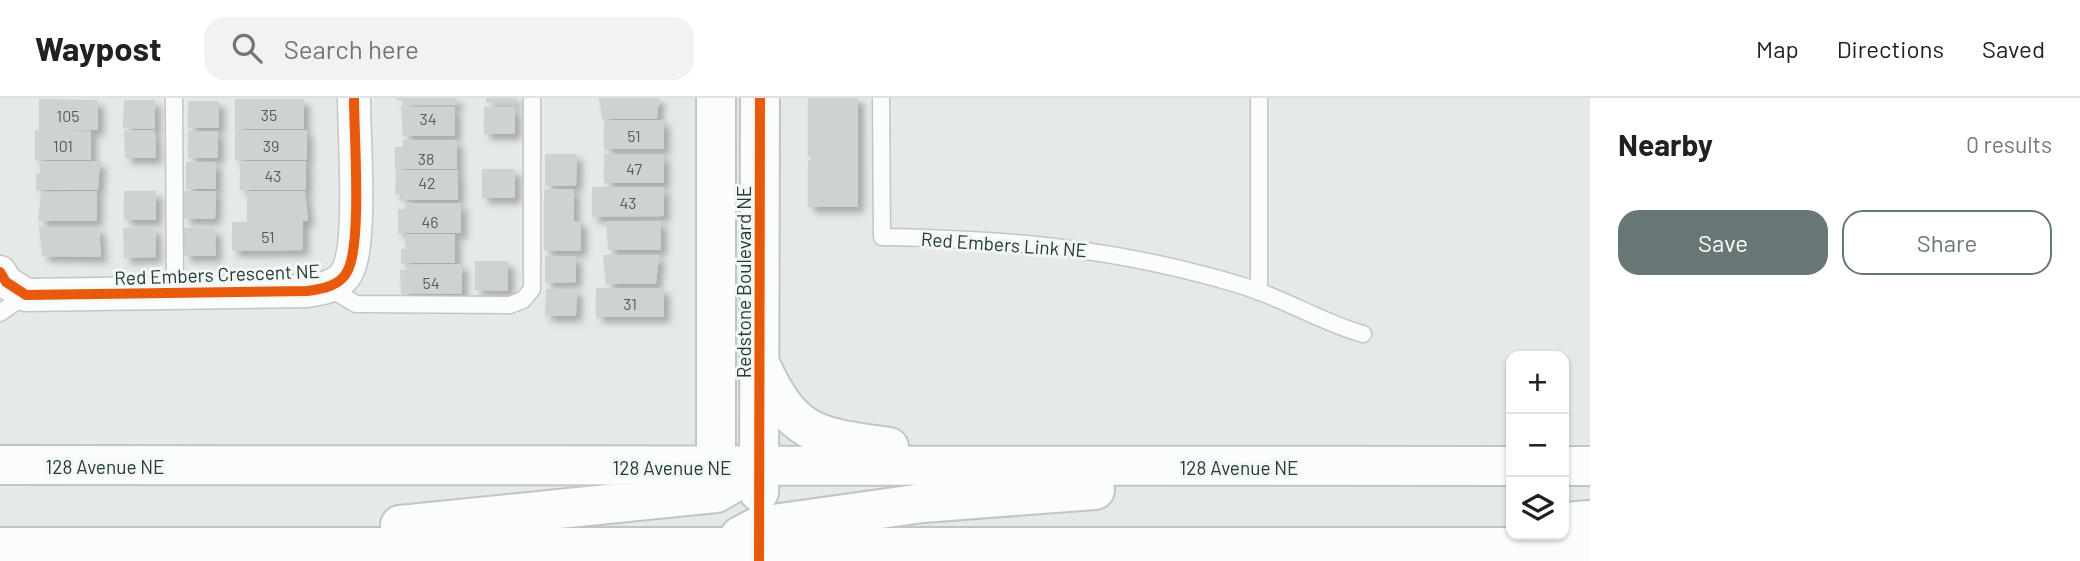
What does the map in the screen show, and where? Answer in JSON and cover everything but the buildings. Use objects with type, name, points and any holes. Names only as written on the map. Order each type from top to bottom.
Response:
[{"type":"main road","name":"Redstone Boulevard NE","points":[[716,98],[716,555]]},
{"type":"main road","name":"Redstone Boulevard NE","points":[[759,545],[760,98]]},
{"type":"main road","points":[[760,364],[776,399],[797,424],[840,440],[933,453],[963,467]]},
{"type":"main road","name":"128 Avenue NE","points":[[0,465],[716,480],[760,467],[1506,466]]},
{"type":"main road","points":[[1569,466],[1590,466]]},
{"type":"main road","points":[[0,547],[449,547],[716,555],[923,503],[1098,490],[1179,467]]},
{"type":"main road","points":[[207,547],[716,480]]},
{"type":"main road","points":[[1569,522],[1590,520]]},
{"type":"main road","points":[[1284,547],[1378,533],[1506,525]]},
{"type":"main road","points":[[759,545],[1590,547]]},
{"type":"main road","points":[[449,547],[525,561]]},
{"type":"street","name":"Red Embers Crescent NE","points":[[26,295],[307,291],[329,288],[348,272],[355,243],[354,98]]},
{"type":"street","points":[[0,272],[6,282],[26,295]]},
{"type":"lane","points":[[174,98],[175,294]]},
{"type":"lane","points":[[329,288],[356,304],[510,305],[523,300],[532,289],[531,98]]},
{"type":"lane","name":"Red Embers Link NE","points":[[881,98],[882,237],[1028,242],[1107,252],[1186,269],[1259,292],[1363,334]]},
{"type":"lane","points":[[1259,98],[1259,292]]},
{"type":"lane","points":[[0,313],[26,295]]},
{"type":"cycle path","points":[[0,272],[6,282],[26,295],[307,291],[336,283],[348,270],[355,236],[354,98]]},
{"type":"cycle path","points":[[759,561],[760,98]]}]
